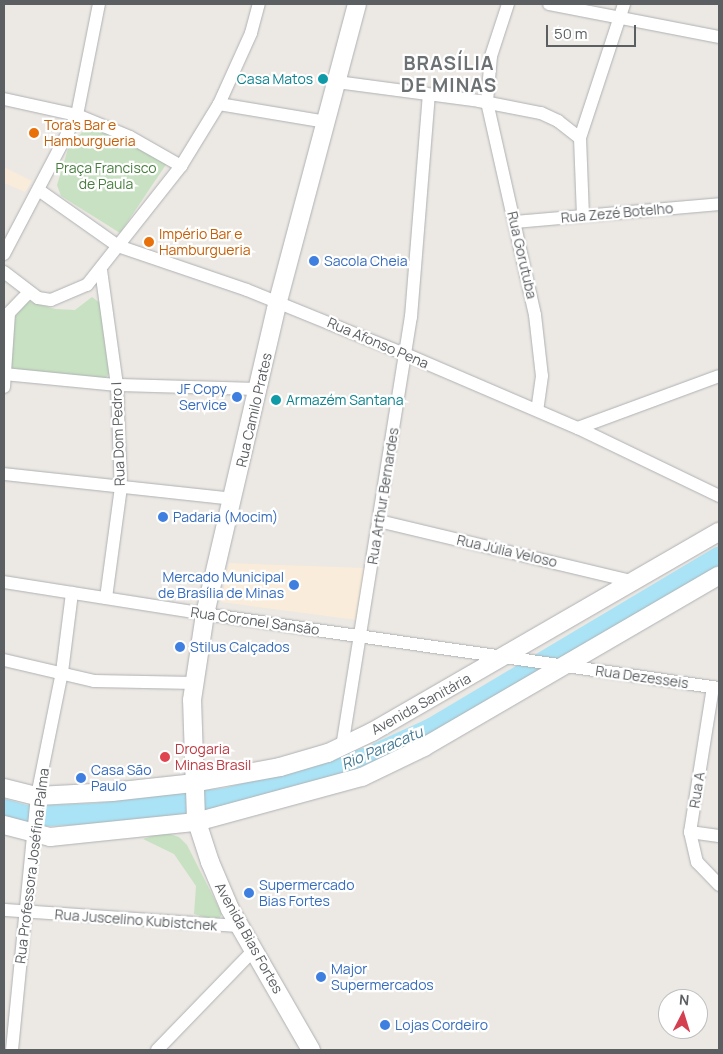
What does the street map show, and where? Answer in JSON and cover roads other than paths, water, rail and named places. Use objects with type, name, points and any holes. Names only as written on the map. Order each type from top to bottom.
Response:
[{"type":"street","points":[[4,254],[40,191],[77,115],[100,4]]},
{"type":"street","points":[[4,272],[28,293],[51,300],[70,294],[88,285],[181,166],[219,104],[251,34],[259,4]]},
{"type":"street","name":"Rua Camilo Prates","points":[[196,821],[191,721],[194,683],[205,614],[260,389],[278,302],[357,4]]},
{"type":"street","name":"Rua Gorutuba","points":[[508,4],[491,56],[486,102],[531,292],[541,361],[537,410]]},
{"type":"street","points":[[549,4],[622,10],[719,37]]},
{"type":"street","points":[[583,216],[580,138],[622,10]]},
{"type":"street","points":[[337,82],[486,102],[550,116],[580,138]]},
{"type":"street","name":"Rua Arthur Bernardes","points":[[342,747],[362,635],[411,317],[429,95]]},
{"type":"street","points":[[4,99],[77,115],[130,137],[181,166]]},
{"type":"street","points":[[219,104],[326,122]]},
{"type":"street","name":"Rua Afonso Pena","points":[[40,191],[118,246],[278,302],[405,354],[578,428],[719,496]]},
{"type":"street","name":"Rua Zezé Botelho","points":[[515,222],[719,204]]},
{"type":"street","name":"Rua Dom Pedro I","points":[[101,270],[117,385],[120,487],[106,598]]},
{"type":"street","points":[[4,387],[6,316],[28,293]]},
{"type":"street","points":[[4,374],[117,385],[260,389]]},
{"type":"street","points":[[578,428],[719,376]]},
{"type":"street","points":[[4,474],[233,499]]},
{"type":"street","name":"Rua Júlia Veloso","points":[[379,521],[636,582]]},
{"type":"street","name":"Avenida Sanitária","points":[[4,788],[37,800],[194,786],[280,767],[342,747],[636,582],[719,532]]},
{"type":"street","points":[[4,825],[73,836],[196,821],[362,778],[424,747],[719,576]]},
{"type":"street","name":"Rua Coronel Sansão","points":[[4,582],[205,614],[506,656]]},
{"type":"street","name":"Rua Professora Joséfina Palma","points":[[12,1050],[37,800],[62,672],[72,593]]},
{"type":"street","name":"Rua Dezesseis","points":[[506,656],[716,688]]},
{"type":"street","points":[[4,660],[62,672],[77,679],[106,683],[194,683]]},
{"type":"street","name":"Rua A","points":[[716,688],[690,832],[698,862],[719,885]]},
{"type":"street","name":"Avenida Bias Fortes","points":[[196,821],[218,884],[239,926],[311,1050]]},
{"type":"street","points":[[690,832],[719,836]]},
{"type":"street","name":"Rua Juscelino Kubistchek","points":[[4,910],[239,926]]},
{"type":"street","points":[[157,1050],[254,950]]},
{"type":"waterway","name":"Rio Paracatu","points":[[4,809],[28,816],[97,813],[225,798],[309,777],[370,756],[431,728],[719,556]]},
{"type":"place","name":"Casa Matos","points":[[323,79]]},
{"type":"place","name":"Tora's Bar e Hamburgueria","points":[[34,133]]},
{"type":"place","name":"Império Bar e Hamburgueria","points":[[149,242]]},
{"type":"place","name":"Sacola Cheia","points":[[314,261]]},
{"type":"place","name":"JF Copy Service","points":[[237,397]]},
{"type":"place","name":"Armazém Santana","points":[[276,400]]},
{"type":"place","name":"Padaria (Mocim)","points":[[163,517]]},
{"type":"place","name":"Mercado Municipal de Brasília de Minas","points":[[294,585]]},
{"type":"place","name":"Stilus Calçados","points":[[180,647]]},
{"type":"place","name":"Drogaria Minas Brasil","points":[[165,757]]},
{"type":"place","name":"Casa São Paulo","points":[[81,778]]},
{"type":"place","name":"Supermercado Bias Fortes","points":[[249,893]]},
{"type":"place","name":"Major Supermercados","points":[[321,977]]},
{"type":"place","name":"Lojas Cordeiro","points":[[385,1025]]},
{"type":"district","name":"BRASÍLIA DE MINAS","points":[[449,75]]},
{"type":"park label","name":"Praça Francisco de Paula","points":[[106,176]]}]
